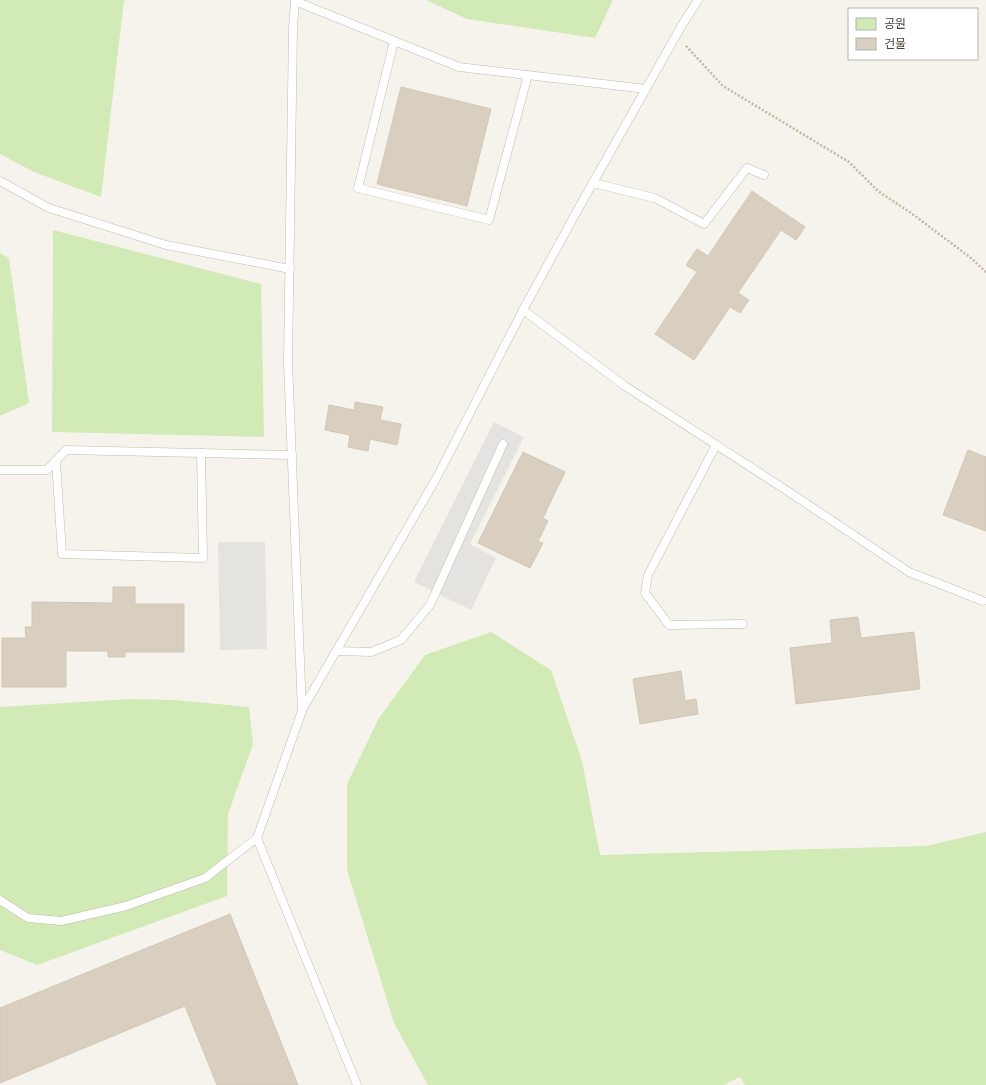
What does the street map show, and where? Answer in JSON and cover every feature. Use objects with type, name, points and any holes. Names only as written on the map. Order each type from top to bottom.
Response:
[{"type":"lane","points":[[302,711],[288,362],[293,28],[295,0],[459,67],[646,89]]},
{"type":"lane","points":[[0,900],[28,918],[61,921],[126,906],[205,878],[257,838],[302,711],[436,477],[523,310],[676,35],[698,0]]},
{"type":"lane","points":[[394,41],[358,188],[489,220],[528,75]]},
{"type":"lane","points":[[593,183],[656,198],[704,224],[747,168],[764,175]]},
{"type":"lane","points":[[0,181],[49,208],[166,245],[290,269]]},
{"type":"lane","points":[[523,310],[625,386],[908,572],[983,602]]},
{"type":"lane","points":[[337,651],[371,652],[401,640],[430,605],[503,444]]},
{"type":"lane","points":[[716,445],[648,575],[645,593],[669,625],[743,624]]},
{"type":"lane","points":[[0,470],[47,470],[66,450],[292,455]]},
{"type":"lane","points":[[56,461],[62,554],[203,558],[201,453]]},
{"type":"lane","points":[[257,838],[357,1085]]},
{"type":"path","points":[[676,35],[722,86],[848,162],[878,191],[911,213],[971,258],[986,272]]},
{"type":"green space","points":[[0,0],[124,0],[101,197],[34,172],[0,154]]},
{"type":"green space","points":[[426,0],[613,0],[595,38],[467,19]]},
{"type":"green space","points":[[53,230],[261,284],[264,437],[52,432]]},
{"type":"green space","points":[[0,253],[9,258],[29,403],[0,416]]},
{"type":"green space","points":[[491,632],[551,670],[582,761],[600,855],[926,846],[986,832],[986,1085],[745,1085],[740,1077],[724,1085],[428,1085],[394,1023],[347,870],[347,784],[379,718],[425,655]]},
{"type":"green space","points":[[129,699],[175,700],[249,707],[253,744],[228,814],[227,896],[37,965],[0,950],[0,707]]},
{"type":"shaded area","points":[[494,422],[524,437],[470,544],[496,558],[471,610],[414,582]]},
{"type":"shaded area","points":[[218,542],[265,542],[267,649],[220,650]]},
{"type":"building","points":[[401,87],[491,109],[467,206],[377,184]]},
{"type":"building","points":[[752,191],[805,227],[796,240],[781,230],[738,293],[749,300],[740,313],[730,307],[694,360],[655,334],[697,272],[686,265],[697,249],[708,256]]},
{"type":"building","points":[[355,402],[383,407],[380,420],[401,424],[397,445],[370,439],[368,451],[348,447],[350,435],[325,430],[329,405],[354,410]]},
{"type":"building","points":[[968,450],[986,457],[986,531],[943,515]]},
{"type":"building","points":[[523,452],[565,472],[543,518],[548,521],[538,541],[543,543],[530,568],[478,543]]},
{"type":"building","points":[[113,587],[135,587],[135,604],[184,604],[184,652],[125,652],[125,657],[108,657],[108,651],[66,651],[66,687],[2,687],[2,638],[26,638],[25,627],[32,627],[32,602],[113,603]]},
{"type":"building","points":[[858,617],[861,638],[914,632],[920,689],[796,704],[790,648],[832,643],[830,620]]},
{"type":"building","points":[[681,671],[685,701],[696,699],[698,714],[640,724],[633,679]]},
{"type":"building","points":[[230,914],[298,1085],[217,1085],[185,1006],[0,1083],[0,1008]]}]
